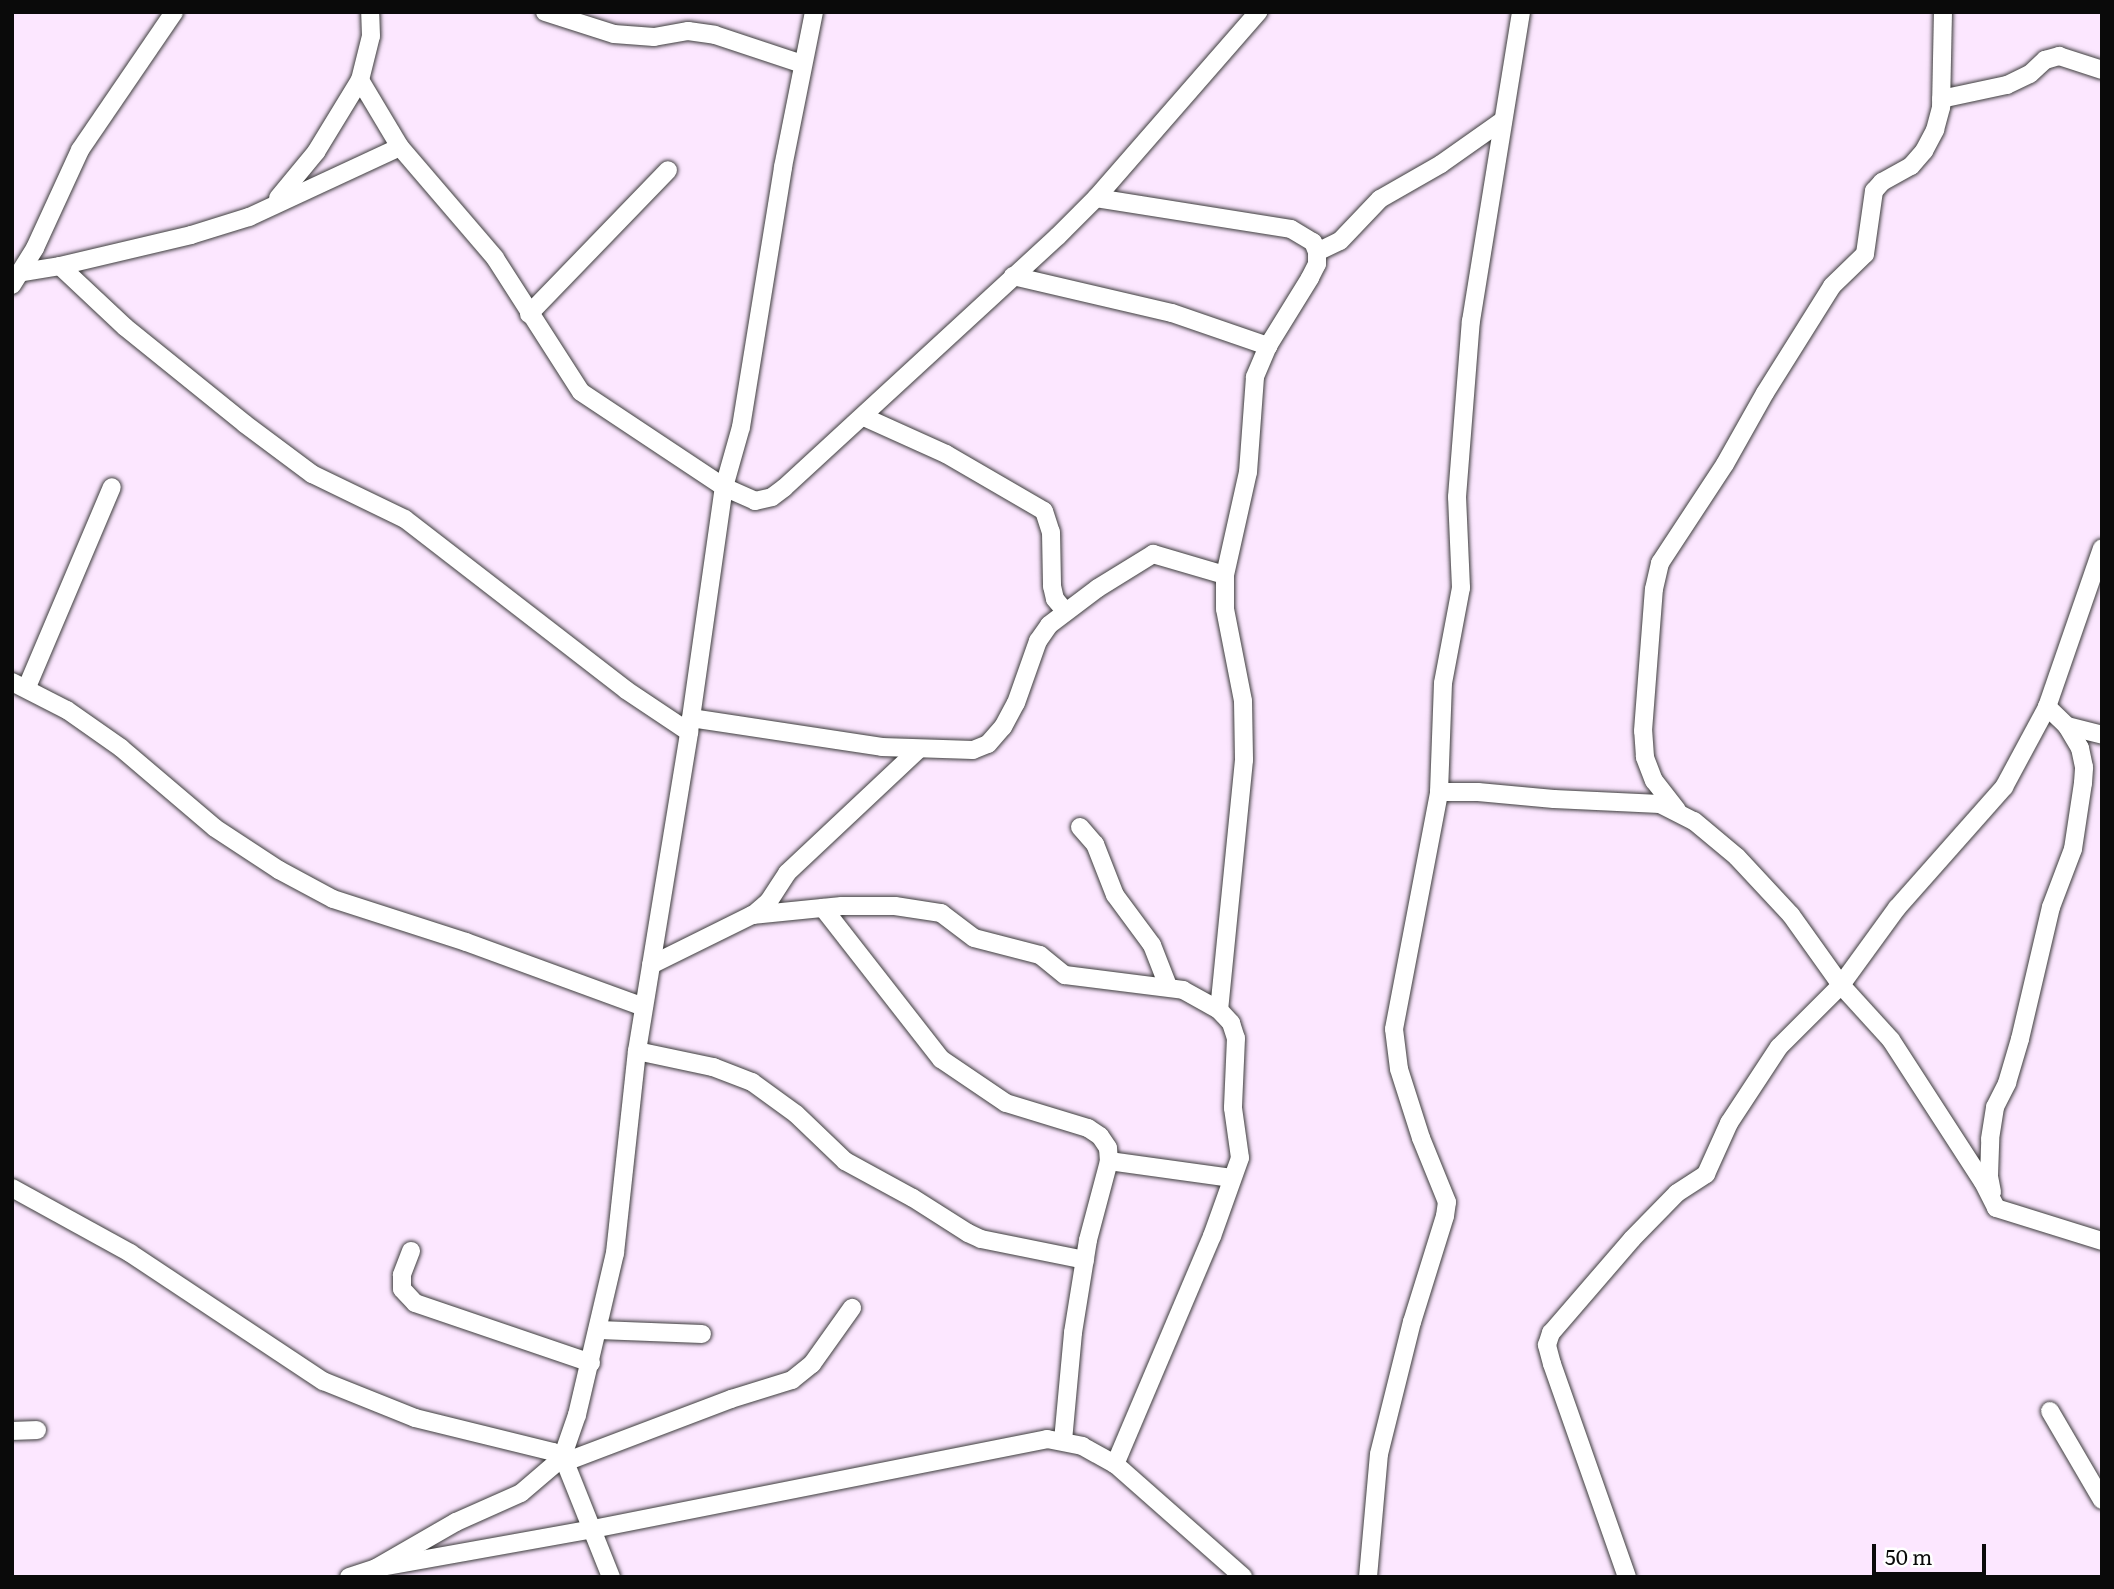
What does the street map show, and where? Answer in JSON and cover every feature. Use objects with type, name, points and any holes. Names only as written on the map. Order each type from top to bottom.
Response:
[{"type":"street","points":[[18,278],[80,150],[174,12]]},
{"type":"street","points":[[270,206],[316,152],[360,80],[371,36],[370,12]]},
{"type":"street","points":[[545,12],[614,34],[654,37],[688,31],[715,35],[802,64]]},
{"type":"street","points":[[564,1460],[591,1363],[615,1253],[637,1051],[690,725],[724,487],[741,427],[802,64],[814,12]]},
{"type":"street","points":[[360,80],[400,147],[495,258],[580,392],[724,487],[755,501],[772,497],[864,417],[1096,198],[1258,12]]},
{"type":"street","points":[[1368,1577],[1379,1454],[1394,1388],[1441,1232],[1447,1202],[1421,1138],[1399,1069],[1394,1029],[1440,792],[1443,684],[1461,588],[1457,497],[1471,321],[1521,12]]},
{"type":"street","points":[[1943,12],[1941,99],[1936,130],[1924,151],[1911,166],[1882,182],[1874,191],[1864,254],[1832,286],[1765,393],[1726,464],[1660,563],[1654,589],[1644,744],[1654,781],[1678,810],[1737,858],[1791,915],[1841,985],[1891,1041],[1983,1182],[1996,1208],[2102,1241]]},
{"type":"street","points":[[1941,99],[2007,85],[2030,74],[2045,60],[2059,56],[2102,70]]},
{"type":"street","points":[[1317,252],[1340,241],[1380,199],[1441,164],[1502,121]]},
{"type":"street","points":[[18,278],[191,235],[249,217],[400,147]]},
{"type":"street","points":[[529,314],[668,170]]},
{"type":"street","points":[[1096,198],[1291,229],[1313,242],[1317,252],[1317,264],[1310,278],[1261,358],[1251,394],[1248,472],[1225,575],[1225,609],[1243,701],[1244,760],[1219,1010]]},
{"type":"street","points":[[60,266],[125,327],[244,424],[312,474],[405,519],[626,690],[690,725],[918,750],[973,750],[988,744],[1003,727],[1016,703],[1038,641],[1049,625],[1065,611],[1153,554],[1225,575]]},
{"type":"street","points":[[1013,276],[1172,313],[1268,346]]},
{"type":"street","points":[[864,417],[946,454],[1044,511],[1051,532],[1052,586],[1055,599],[1065,611]]},
{"type":"street","points":[[112,487],[20,685],[121,748],[215,828],[279,870],[334,899],[466,942],[644,1007]]},
{"type":"street","points":[[1627,1577],[1552,1364],[1548,1345],[1551,1333],[1677,1193],[1706,1174],[1729,1123],[1779,1047],[1841,985],[1897,908],[2004,787],[2047,707],[2102,548]]},
{"type":"street","points":[[1996,1208],[1989,1176],[1990,1139],[1995,1107],[2007,1083],[2051,907],[2073,849],[2083,783],[2084,767],[2080,748],[2067,726],[2047,707]]},
{"type":"street","points":[[2067,726],[2102,735]]},
{"type":"street","points":[[651,965],[752,915],[769,901],[795,865],[918,750]]},
{"type":"street","points":[[1440,792],[1660,804],[1678,810]]},
{"type":"street","points":[[1080,828],[1095,844],[1115,895],[1152,945],[1168,986]]},
{"type":"street","points":[[752,915],[823,908],[882,906],[929,909],[952,919],[974,938],[985,943],[1040,955],[1065,975],[1168,986],[1198,995],[1219,1010],[1231,1023],[1236,1038],[1234,1108],[1241,1150],[1212,1236],[1115,1464]]},
{"type":"street","points":[[823,908],[941,1059],[1006,1103],[1088,1128],[1100,1136],[1108,1148],[1109,1161],[1085,1260],[1073,1333],[1063,1441]]},
{"type":"street","points":[[637,1051],[713,1068],[752,1082],[796,1114],[845,1161],[913,1198],[968,1233],[981,1239],[1085,1260]]},
{"type":"street","points":[[1109,1161],[1232,1178]]},
{"type":"street","points":[[12,1188],[130,1253],[323,1381],[404,1414],[544,1448],[564,1460],[611,1577]]},
{"type":"street","points":[[411,1251],[402,1275],[402,1289],[415,1303],[591,1363]]},
{"type":"street","points":[[376,1568],[456,1522],[521,1493],[564,1460],[731,1399],[792,1380],[812,1364],[852,1308]]},
{"type":"street","points":[[598,1329],[702,1334]]},
{"type":"street","points":[[2050,1411],[2102,1500]]},
{"type":"street","points":[[12,1431],[37,1430]]},
{"type":"street","points":[[349,1577],[376,1568],[593,1529],[1020,1443],[1063,1441],[1101,1455],[1115,1464],[1243,1577]]}]
